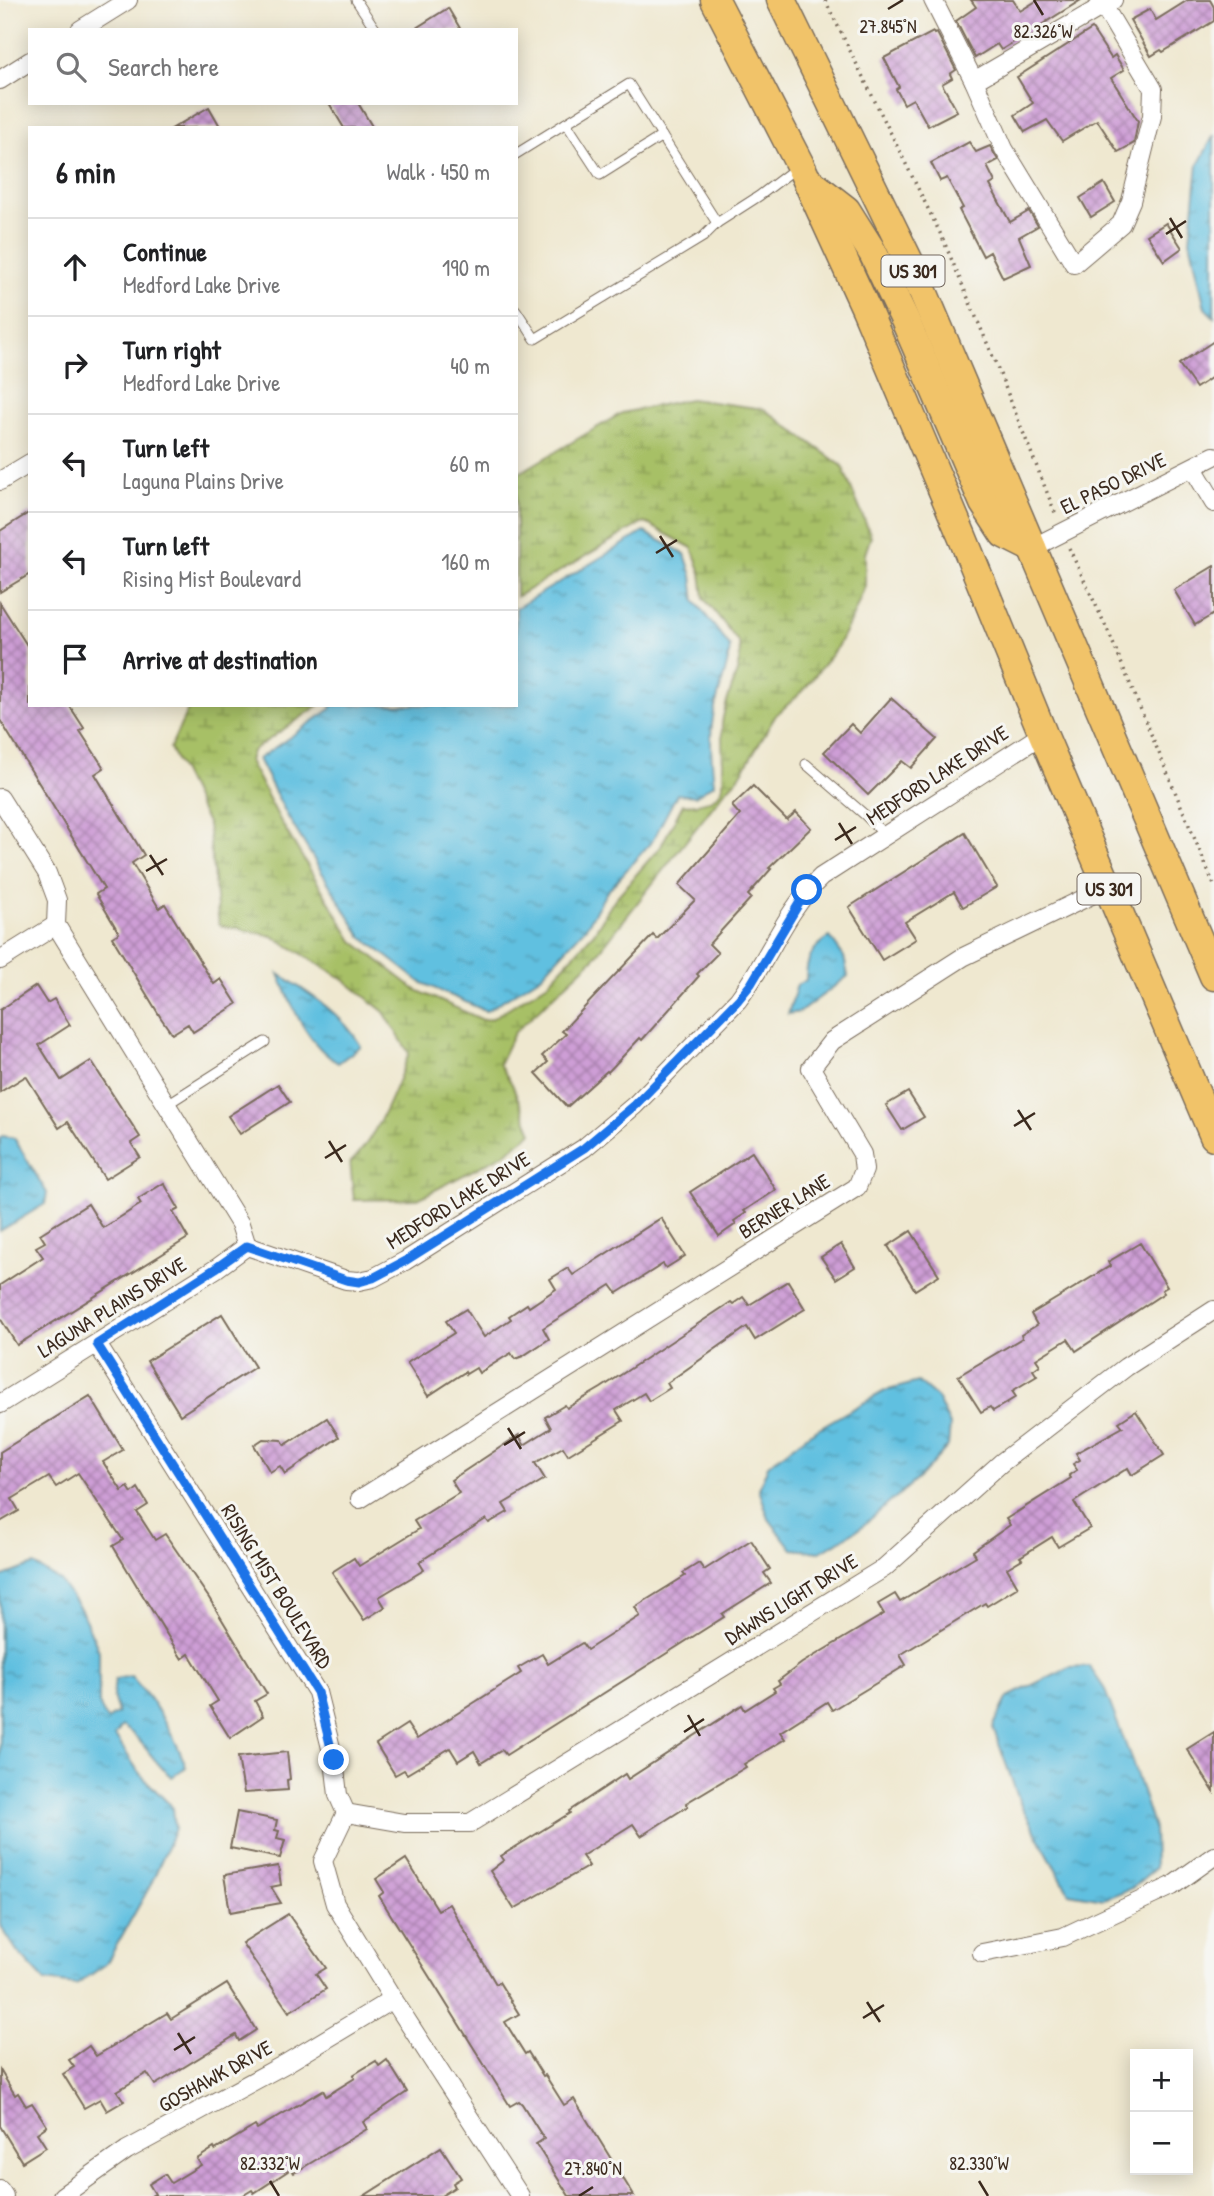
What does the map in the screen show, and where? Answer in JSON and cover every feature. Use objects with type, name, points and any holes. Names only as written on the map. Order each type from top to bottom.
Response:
[{"type":"main road","name":"US 301","points":[[715,0],[804,173],[866,309],[1214,1136]]},
{"type":"main road","name":"US 301","points":[[781,0],[919,282],[1214,976]]},
{"type":"main road","points":[[804,173],[846,210],[873,253],[984,503],[1004,534],[1032,548]]},
{"type":"street","points":[[83,28],[128,0]]},
{"type":"street","points":[[933,0],[974,81],[1004,149],[1074,264],[1121,224],[1131,201],[1152,116],[1153,89],[1105,2],[974,81]]},
{"type":"street","points":[[0,80],[28,62]]},
{"type":"street","name":"EL PASO DRIVE","points":[[1032,548],[1214,456]]},
{"type":"street","points":[[0,481],[28,464]]},
{"type":"street","points":[[1193,468],[1214,503]]},
{"type":"street","name":"MEDFORD LAKE DRIVE","points":[[247,1246],[346,1280],[359,1282],[373,1278],[405,1261],[584,1148],[635,1105],[738,1000],[751,984],[807,890],[821,877],[1043,734]]},
{"type":"street","points":[[0,798],[47,873],[57,900],[56,925],[240,1224],[247,1246]]},
{"type":"street","name":"BERNER LANE","points":[[360,1499],[857,1187],[864,1170],[862,1154],[811,1068],[832,1041],[963,957],[1108,887]]},
{"type":"street","points":[[0,960],[56,925]]},
{"type":"street","name":"LAGUNA PLAINS DRIVE","points":[[0,1404],[247,1246]]},
{"type":"street","name":"DAWNS LIGHT DRIVE","points":[[346,1813],[404,1823],[470,1824],[884,1568],[1002,1463],[1126,1367],[1214,1310]]},
{"type":"street","name":"RISING MIST BOULEVARD","points":[[97,1344],[317,1692],[334,1760],[338,1795],[346,1813]]},
{"type":"street","points":[[346,1813],[323,1861],[335,1905],[520,2196]]},
{"type":"street","points":[[982,1953],[1063,1937],[1172,1886],[1214,1856]]},
{"type":"street","name":"GOSHAWK DRIVE","points":[[62,2196],[127,2150],[285,2064],[393,1999]]},
{"type":"street","points":[[0,2190],[4,2196]]},
{"type":"lane","points":[[356,0],[375,28]]},
{"type":"lane","points":[[518,153],[629,83],[717,223]]},
{"type":"lane","points":[[566,123],[600,176],[662,136]]},
{"type":"lane","points":[[518,313],[534,338],[703,237],[717,223],[759,196],[804,173]]},
{"type":"lane","points":[[806,764],[886,836]]},
{"type":"lane","points":[[166,1105],[265,1042]]},
{"type":"path","points":[[825,0],[942,237],[1052,504]]},
{"type":"path","points":[[1075,562],[1103,620],[1214,885]]},
{"type":"green space","points":[[690,399],[764,409],[842,466],[871,536],[865,554],[865,586],[837,647],[803,691],[776,715],[739,777],[594,958],[514,1033],[499,1064],[512,1084],[532,1133],[504,1154],[418,1199],[354,1200],[350,1163],[377,1126],[409,1053],[384,1012],[342,978],[272,936],[219,925],[208,825],[170,748],[189,707],[316,707],[252,751],[249,761],[281,822],[353,941],[416,990],[483,1020],[491,1019],[548,983],[594,933],[614,900],[661,846],[683,804],[705,802],[715,797],[722,789],[722,724],[739,664],[739,643],[704,598],[701,573],[692,548],[648,524],[642,523],[518,596],[518,474],[622,413]]},
{"type":"water","points":[[1214,135],[1214,317],[1205,308],[1190,240],[1198,165]]},
{"type":"water","points":[[644,532],[685,554],[692,576],[695,601],[730,647],[712,725],[714,784],[695,796],[677,794],[653,840],[606,893],[587,926],[541,976],[486,1011],[420,982],[361,936],[288,817],[258,759],[332,707],[518,707],[518,607]]},
{"type":"water","points":[[830,937],[844,957],[848,976],[800,1012],[788,1014],[797,985],[806,980],[811,955]]},
{"type":"water","points":[[279,974],[335,1014],[361,1046],[338,1063],[327,1055],[302,1024]]},
{"type":"water","points":[[0,1138],[14,1138],[47,1193],[45,1204],[0,1231]]},
{"type":"water","points":[[918,1382],[937,1398],[950,1425],[948,1446],[922,1475],[860,1528],[820,1552],[792,1549],[769,1519],[759,1489],[768,1465],[809,1434],[845,1413],[885,1391]]},
{"type":"water","points":[[34,1565],[60,1581],[81,1610],[99,1651],[99,1704],[107,1720],[118,1713],[113,1696],[115,1679],[131,1676],[163,1719],[186,1767],[172,1777],[129,1731],[122,1726],[115,1736],[140,1774],[173,1808],[175,1829],[150,1886],[106,1964],[76,1985],[45,1981],[17,1951],[0,1925],[0,1577]]},
{"type":"water","points":[[1089,1666],[1104,1688],[1154,1829],[1155,1868],[1132,1888],[1104,1899],[1069,1893],[1020,1803],[993,1727],[1008,1697],[1069,1667]]},
{"type":"building","points":[[971,0],[1013,0],[1020,11],[1038,0],[1081,0],[1001,50],[997,44],[975,58],[956,21],[976,7]]},
{"type":"building","points":[[1188,0],[1210,0],[1214,7],[1214,21],[1163,52],[1161,50],[1151,56],[1130,20],[1150,9],[1156,20]]},
{"type":"building","points":[[448,8],[460,28],[416,28]]},
{"type":"building","points":[[1092,29],[1111,58],[1115,55],[1124,70],[1111,78],[1138,121],[1134,143],[1118,152],[1097,120],[1062,141],[1047,120],[1025,132],[1015,115],[1033,103],[1017,77]]},
{"type":"building","points":[[933,32],[937,33],[956,70],[950,74],[952,78],[942,84],[957,111],[928,126],[913,99],[904,104],[896,89],[899,87],[884,58]]},
{"type":"building","points":[[330,105],[359,105],[372,126],[343,126]]},
{"type":"building","points":[[209,107],[220,126],[176,126]]},
{"type":"building","points":[[969,142],[976,152],[990,146],[998,160],[987,166],[995,182],[990,185],[1010,222],[1029,211],[1038,226],[1019,237],[1031,265],[1003,278],[990,252],[983,256],[959,210],[963,208],[947,178],[940,181],[931,163]]},
{"type":"building","points":[[1104,183],[1115,202],[1091,217],[1080,198]]},
{"type":"building","points":[[1166,223],[1182,248],[1164,261],[1147,235]]},
{"type":"building","points":[[1214,341],[1214,376],[1196,388],[1179,364]]},
{"type":"building","points":[[28,513],[28,575],[0,592],[0,531]]},
{"type":"building","points":[[1214,566],[1214,614],[1195,625],[1174,590]]},
{"type":"building","points":[[0,603],[28,647],[28,707],[70,707],[84,728],[80,731],[104,768],[95,774],[144,855],[132,863],[159,908],[165,904],[214,984],[221,979],[237,1004],[193,1032],[188,1024],[172,1034],[112,937],[119,933],[96,894],[104,889],[0,720]]},
{"type":"building","points":[[891,698],[937,739],[911,768],[902,761],[868,795],[824,752],[851,724],[860,733]]},
{"type":"building","points":[[753,786],[787,820],[796,812],[811,828],[769,868],[771,869],[748,895],[751,898],[709,944],[718,953],[697,974],[699,976],[642,1040],[640,1038],[608,1072],[567,1107],[536,1073],[548,1062],[542,1056],[566,1034],[562,1031],[653,935],[657,939],[695,900],[679,885],[740,815],[732,806]]},
{"type":"building","points":[[965,833],[997,887],[963,907],[954,892],[905,922],[916,939],[882,960],[849,907]]},
{"type":"building","points":[[36,986],[47,1003],[54,999],[70,1025],[39,1045],[61,1080],[91,1061],[140,1137],[131,1143],[140,1157],[105,1179],[68,1122],[59,1128],[26,1076],[0,1092],[0,1010]]},
{"type":"building","points":[[278,1084],[290,1102],[240,1134],[228,1116]]},
{"type":"building","points":[[908,1092],[924,1117],[902,1130],[886,1105]]},
{"type":"building","points":[[752,1152],[776,1190],[744,1211],[746,1213],[734,1221],[736,1224],[719,1236],[690,1192]]},
{"type":"building","points":[[164,1183],[179,1209],[173,1212],[188,1238],[17,1345],[0,1318],[0,1285],[43,1257],[36,1247],[45,1242],[40,1234],[88,1204],[103,1228],[141,1204],[138,1199]]},
{"type":"building","points":[[661,1218],[685,1256],[666,1268],[663,1264],[617,1293],[611,1285],[543,1328],[549,1339],[523,1356],[515,1359],[511,1353],[479,1373],[476,1368],[466,1374],[465,1372],[428,1396],[407,1363],[454,1333],[446,1321],[466,1309],[484,1337],[511,1319],[509,1316],[527,1304],[529,1307],[556,1289],[550,1279],[568,1268],[573,1275]]},
{"type":"building","points":[[911,1231],[939,1275],[915,1290],[888,1246]]},
{"type":"building","points":[[1140,1243],[1167,1287],[1162,1290],[1164,1293],[1076,1351],[1068,1339],[1036,1359],[1040,1365],[1033,1370],[1037,1376],[1012,1391],[1016,1397],[993,1411],[990,1407],[981,1412],[958,1376],[1022,1338],[1021,1335],[1037,1325],[1031,1314],[1110,1266],[1108,1262]]},
{"type":"building","points":[[841,1244],[855,1267],[836,1279],[821,1257]]},
{"type":"building","points":[[788,1281],[805,1309],[755,1340],[747,1327],[667,1383],[670,1388],[649,1401],[644,1393],[616,1410],[623,1421],[568,1455],[563,1447],[535,1463],[545,1479],[503,1504],[508,1512],[489,1523],[486,1519],[419,1562],[424,1570],[379,1597],[385,1607],[364,1620],[332,1572],[354,1558],[359,1566],[419,1529],[414,1521],[459,1493],[451,1480],[519,1435],[524,1445],[551,1428],[545,1417],[565,1405],[567,1408],[601,1388],[731,1302],[733,1304],[743,1297],[749,1305]]},
{"type":"building","points":[[222,1314],[255,1367],[180,1415],[147,1361]]},
{"type":"building","points":[[90,1396],[123,1450],[103,1462],[122,1491],[128,1487],[132,1493],[138,1488],[148,1505],[137,1512],[155,1540],[165,1534],[209,1598],[267,1694],[255,1701],[263,1716],[230,1738],[210,1706],[218,1701],[189,1654],[182,1659],[137,1586],[113,1546],[123,1540],[78,1473],[56,1487],[49,1477],[12,1499],[19,1511],[0,1522],[0,1452]]},
{"type":"building","points":[[1136,1411],[1164,1455],[1132,1475],[1128,1468],[1074,1502],[1090,1528],[1058,1547],[1052,1537],[1020,1557],[1022,1559],[1007,1568],[1018,1587],[987,1606],[985,1603],[900,1655],[906,1665],[832,1710],[827,1702],[780,1732],[785,1739],[744,1764],[746,1767],[686,1803],[688,1806],[641,1836],[633,1824],[582,1856],[589,1866],[514,1909],[490,1871],[504,1860],[501,1856],[570,1813],[569,1811],[625,1774],[628,1779],[742,1705],[745,1710],[775,1691],[773,1688],[780,1684],[778,1681],[802,1663],[884,1614],[878,1604],[895,1594],[900,1602],[976,1556],[973,1551],[1010,1525],[1006,1519],[1071,1478],[1069,1475],[1077,1470],[1073,1464],[1080,1460],[1076,1453],[1123,1427],[1119,1422]]},
{"type":"building","points":[[327,1418],[339,1437],[285,1474],[280,1466],[270,1472],[254,1445],[263,1439],[282,1440],[285,1445]]},
{"type":"building","points":[[751,1540],[770,1569],[764,1573],[771,1583],[722,1614],[724,1617],[506,1755],[502,1750],[481,1763],[474,1751],[458,1761],[450,1748],[407,1774],[404,1770],[395,1775],[376,1744],[407,1724],[417,1739],[521,1673],[518,1668],[542,1654],[548,1664],[582,1643],[587,1650],[640,1616],[635,1607],[685,1576],[683,1573],[699,1563],[704,1570]]},
{"type":"building","points":[[1214,1732],[1214,1792],[1187,1749]]},
{"type":"building","points":[[287,1752],[290,1779],[287,1780],[288,1790],[244,1793],[238,1757]]},
{"type":"building","points":[[237,1812],[277,1820],[277,1838],[285,1840],[280,1858],[230,1848]]},
{"type":"building","points":[[406,1859],[438,1910],[449,1904],[496,1984],[499,1982],[519,2014],[505,2022],[525,2054],[528,2052],[564,2105],[574,2099],[634,2196],[569,2196],[536,2144],[544,2139],[522,2104],[519,2101],[510,2106],[379,1896],[384,1892],[376,1879]]},
{"type":"building","points":[[278,1866],[281,1885],[271,1887],[281,1903],[230,1912],[224,1875]]},
{"type":"building","points":[[288,1914],[326,1968],[316,1974],[326,1989],[289,2012],[242,1943]]},
{"type":"building","points":[[227,1984],[256,2030],[239,2041],[236,2035],[155,2085],[147,2073],[117,2091],[124,2101],[107,2111],[100,2099],[84,2108],[63,2074],[74,2067],[69,2060],[89,2046],[96,2056],[167,2013],[171,2019]]},
{"type":"building","points":[[387,2060],[407,2092],[363,2122],[367,2129],[294,2173],[291,2169],[254,2193],[252,2190],[242,2196],[151,2196],[155,2194],[149,2184],[165,2174],[171,2183],[201,2165],[197,2159],[214,2148],[215,2150],[255,2126],[257,2129],[323,2090],[326,2096],[376,2061],[379,2066]]},
{"type":"building","points":[[0,2070],[15,2095],[18,2093],[26,2106],[32,2103],[47,2126],[37,2133],[46,2147],[22,2162],[0,2126]]},
{"type":"building","points":[[441,2147],[461,2178],[453,2183],[455,2187],[441,2196],[364,2196]]},
{"type":"route","points":[[334,1760],[317,1692],[97,1344],[247,1246],[346,1280],[359,1282],[373,1278],[405,1261],[584,1148],[635,1105],[738,1000],[751,984],[807,890]]}]
